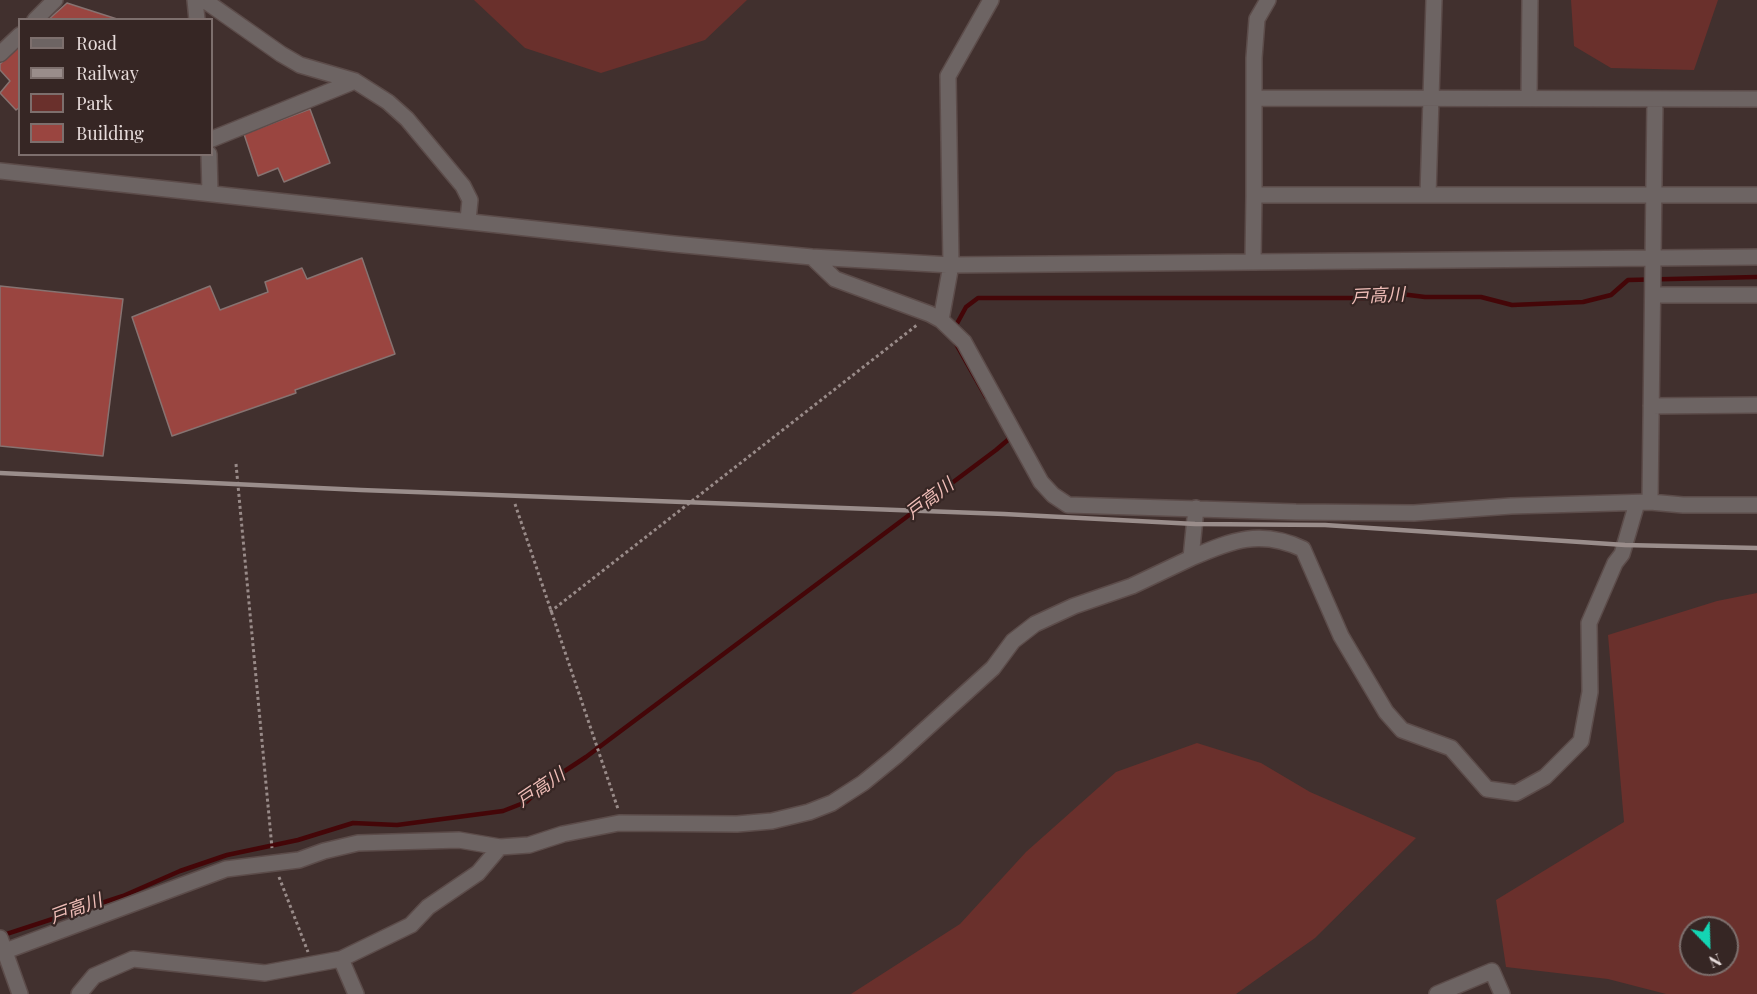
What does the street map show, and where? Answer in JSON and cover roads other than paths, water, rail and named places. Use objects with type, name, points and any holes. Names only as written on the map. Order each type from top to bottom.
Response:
[{"type":"street","points":[[37,18],[55,0]]},
{"type":"street","points":[[195,0],[196,18]]},
{"type":"street","points":[[204,0],[300,65],[355,81],[388,102],[407,119],[464,186],[470,200],[468,220]]},
{"type":"street","points":[[935,317],[951,264],[948,76],[991,0]]},
{"type":"street","points":[[1253,261],[1257,19],[1268,0]]},
{"type":"street","points":[[1428,195],[1434,0]]},
{"type":"street","points":[[1529,98],[1530,0]]},
{"type":"street","points":[[0,54],[18,37]]},
{"type":"street","points":[[213,139],[355,81]]},
{"type":"street","points":[[1254,98],[1757,99]]},
{"type":"street","points":[[20,994],[2,948],[226,869],[299,860],[324,850],[358,843],[459,840],[500,847],[529,845],[563,834],[619,823],[737,824],[772,821],[809,812],[832,803],[896,756],[993,668],[1013,641],[1035,624],[1074,606],[1132,586],[1226,543],[1250,538],[1283,539],[1303,549],[1341,636],[1386,712],[1402,730],[1451,748],[1487,789],[1516,793],[1545,777],[1581,741],[1590,692],[1589,623],[1614,563],[1622,554],[1644,502],[1651,406],[1655,258],[1653,197],[1655,99]]},
{"type":"street","points":[[209,156],[210,193]]},
{"type":"street","points":[[0,171],[812,257],[951,264],[1757,257]]},
{"type":"street","points":[[1254,195],[1653,197],[1757,195]]},
{"type":"street","points":[[812,257],[835,279],[935,317],[964,342],[1041,482],[1068,506],[1414,513],[1511,506],[1644,502],[1683,505],[1757,505]]},
{"type":"street","points":[[1653,295],[1757,295]]},
{"type":"street","points":[[1651,406],[1757,405]]},
{"type":"street","points":[[1191,558],[1196,508]]},
{"type":"street","points":[[79,994],[94,976],[133,959],[265,973],[341,960],[411,925],[428,907],[483,868],[500,847]]},
{"type":"street","points":[[341,960],[356,994]]},
{"type":"street","points":[[1437,994],[1492,971],[1502,994]]},
{"type":"waterway","name":"戸高川","points":[[954,329],[966,307],[978,298],[1380,298],[1401,294],[1425,297],[1481,297],[1512,305],[1583,302],[1611,295],[1628,280],[1757,277]]},
{"type":"waterway","name":"戸高川","points":[[955,342],[986,397]]},
{"type":"waterway","name":"戸高川","points":[[0,936],[123,896],[180,871],[227,855],[298,840],[353,823],[397,825],[503,811],[526,802],[548,782],[586,757],[996,450],[1009,439],[1008,436]]},
{"type":"railway","points":[[0,473],[361,490],[1004,514],[1195,524],[1325,525],[1625,545],[1757,548]]}]
